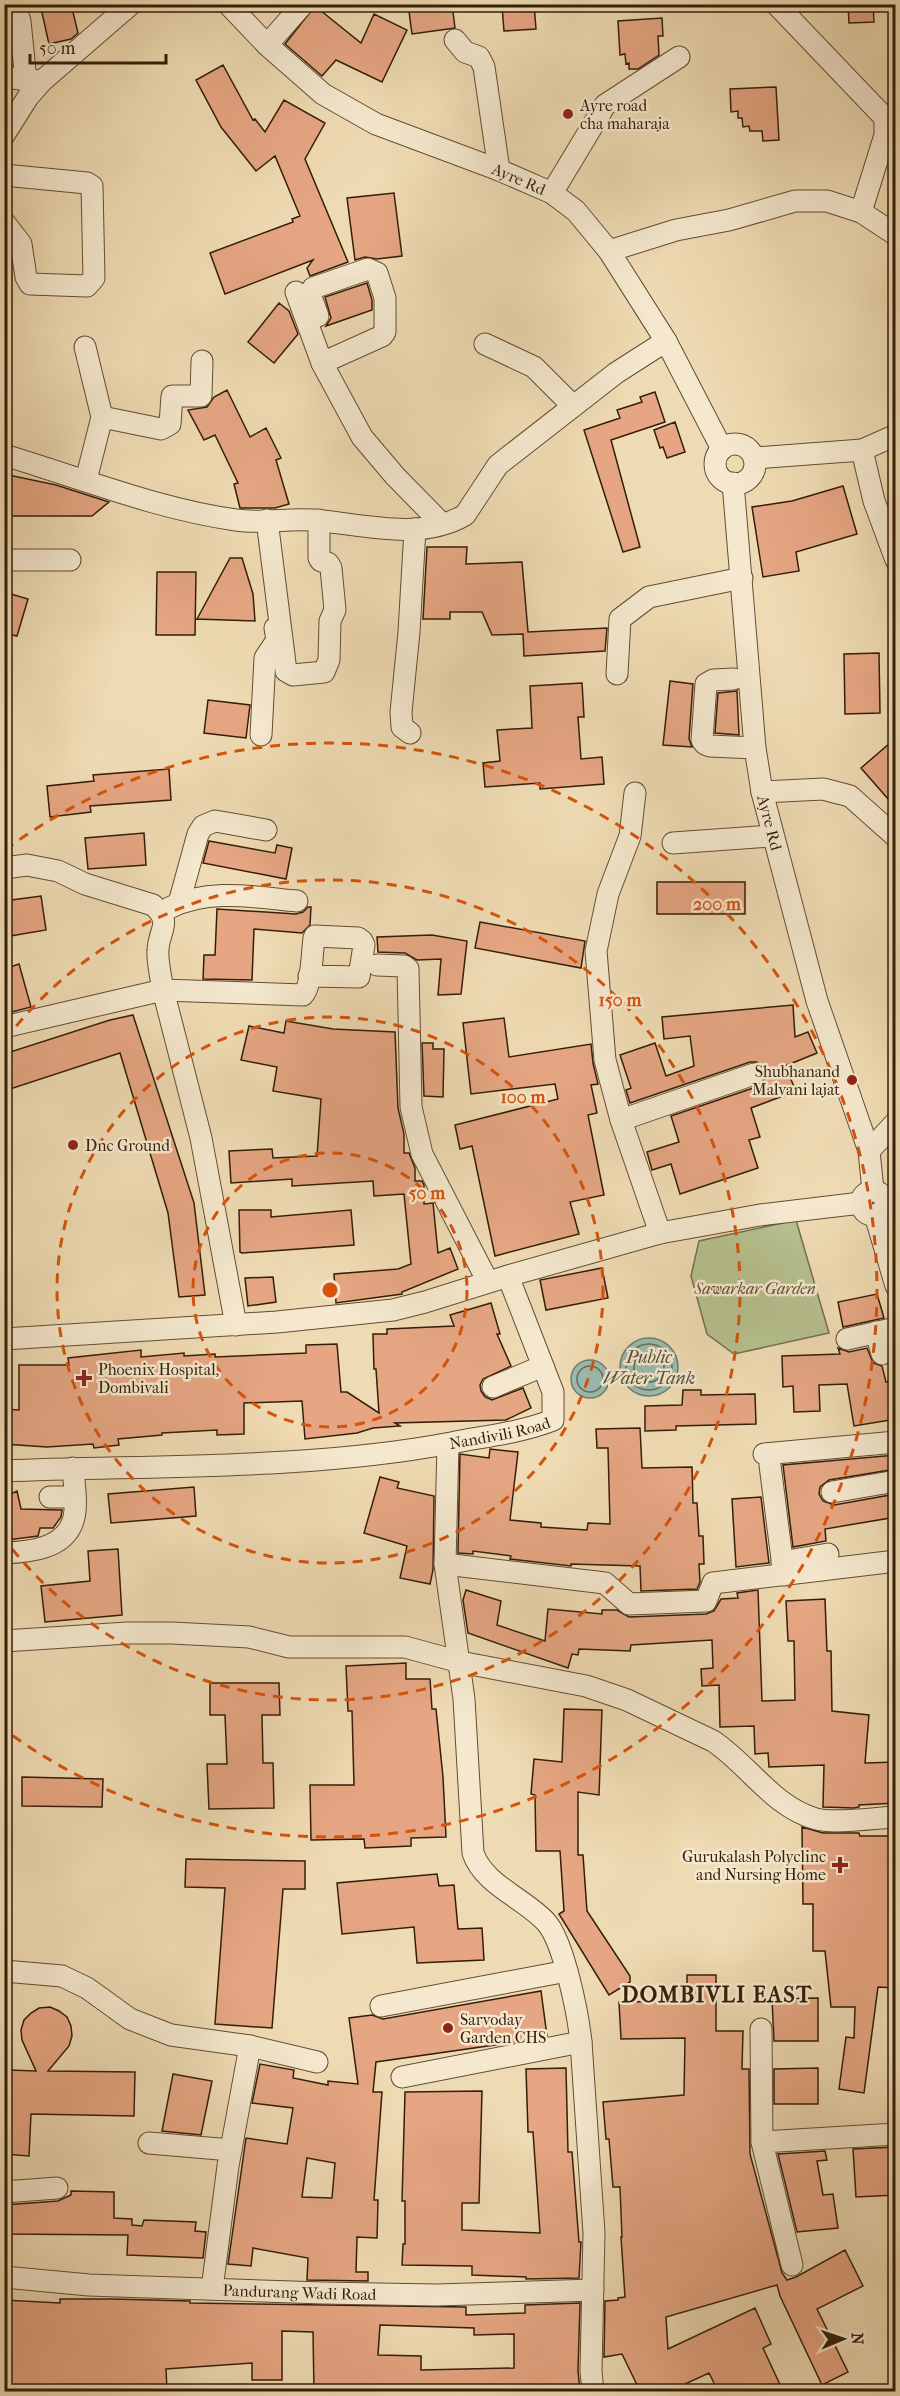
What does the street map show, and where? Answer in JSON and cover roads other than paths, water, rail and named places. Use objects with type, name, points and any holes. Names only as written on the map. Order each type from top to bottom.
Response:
[{"type":"street","points":[[9,4],[17,12],[20,21],[34,81]]},
{"type":"street","points":[[4,135],[28,97],[34,81],[131,4]]},
{"type":"street","name":"Ayre Rd","points":[[228,4],[267,45],[323,94],[376,124],[499,170],[552,193],[576,211],[609,250],[666,341],[722,448]]},
{"type":"street","points":[[267,45],[303,4]]},
{"type":"street","points":[[776,4],[885,118],[885,135],[861,212]]},
{"type":"street","points":[[455,40],[465,52],[479,57],[484,67],[499,170]]},
{"type":"street","points":[[552,193],[605,105],[679,57]]},
{"type":"street","points":[[4,77],[34,81]]},
{"type":"street","points":[[4,91],[12,95],[4,112]]},
{"type":"street","points":[[4,176],[87,183],[92,186],[94,278],[92,283],[87,286],[30,284],[26,277],[21,243],[4,222]]},
{"type":"street","points":[[609,250],[676,230],[729,220],[795,201],[826,201],[861,212],[896,235]]},
{"type":"street","points":[[296,292],[362,437],[395,476],[442,524]]},
{"type":"street","points":[[4,454],[167,506],[260,521],[319,520],[389,530],[415,530],[442,524],[465,515],[498,465],[572,405],[666,341]]},
{"type":"street","points":[[484,344],[534,367],[572,405]]},
{"type":"street","points":[[85,346],[102,417],[86,480]]},
{"type":"street","points":[[102,417],[160,429],[166,427],[170,423],[172,396],[201,396],[202,361]]},
{"type":"street","points":[[754,458],[862,450],[896,435]]},
{"type":"street","points":[[734,444],[741,445],[751,452],[755,464],[750,476],[740,483],[733,483],[722,478],[718,472],[716,460],[722,448],[734,444]]},
{"type":"street","points":[[862,450],[874,501],[896,560]]},
{"type":"street","name":"Ayre Rd","points":[[733,483],[755,748],[762,792],[817,1001],[868,1151],[896,1286]]},
{"type":"street","points":[[260,521],[286,671],[293,675],[324,672],[329,660],[330,621],[335,610],[331,568],[320,558],[319,520]]},
{"type":"street","points":[[260,521],[277,640],[266,658],[261,735]]},
{"type":"street","points":[[410,733],[402,727],[401,712],[409,632],[415,530]]},
{"type":"street","points":[[4,559],[70,560]]},
{"type":"street","points":[[617,674],[620,619],[649,597],[742,578]]},
{"type":"street","points":[[734,679],[713,680],[706,684],[702,740],[710,746],[755,748]]},
{"type":"street","points":[[762,792],[823,789],[850,796],[896,837]]},
{"type":"street","points":[[635,793],[630,836],[608,894],[596,951],[605,1060],[621,1120],[660,1233]]},
{"type":"street","points":[[236,1325],[201,1138],[163,990],[158,950],[170,908],[203,826],[214,821],[266,830]]},
{"type":"street","points":[[673,843],[772,836]]},
{"type":"street","points":[[4,868],[27,865],[58,871],[85,884],[170,908],[210,896],[230,895],[297,901]]},
{"type":"street","name":"Nandivili Road","points":[[4,1471],[326,1460],[424,1449],[531,1428],[553,1420],[553,1392],[543,1366],[498,1279],[422,1154],[411,1107],[408,969],[404,966],[377,964]]},
{"type":"street","points":[[4,1027],[163,990],[296,996],[307,991],[309,976]]},
{"type":"street","points":[[621,1120],[754,1074]]},
{"type":"street","points":[[868,1151],[896,1122]]},
{"type":"street","points":[[4,1339],[236,1325],[393,1310],[660,1233],[760,1215],[878,1203]]},
{"type":"street","points":[[847,1339],[886,1330],[882,1354]]},
{"type":"street","points":[[493,1387],[543,1366]]},
{"type":"street","points":[[783,1568],[767,1460],[896,1442]]},
{"type":"street","points":[[448,1443],[445,1564],[460,1662],[473,1853],[476,1862],[484,1872],[547,1923],[567,1971],[577,2011],[594,2233],[593,2391]]},
{"type":"street","points":[[4,1553],[37,1551],[62,1538],[73,1522],[73,1468]]},
{"type":"street","points":[[832,1492],[896,1481]]},
{"type":"street","points":[[50,1497],[74,1497]]},
{"type":"street","points":[[445,1564],[605,1583],[629,1604],[706,1601],[712,1583],[783,1568],[828,1554]]},
{"type":"street","points":[[783,1568],[896,1561]]},
{"type":"street","points":[[4,1641],[127,1633],[172,1633],[249,1637],[289,1647],[405,1647],[460,1662],[586,1686],[627,1700],[723,1747],[776,1796],[795,1810],[817,1819],[896,1817]]},
{"type":"street","points":[[4,1971],[62,1976],[87,1988],[129,2019],[171,2035],[250,2046],[318,2062]]},
{"type":"street","points":[[381,2006],[567,1971]]},
{"type":"street","points":[[760,2029],[762,2142],[792,2265]]},
{"type":"street","points":[[402,2077],[581,2042]]},
{"type":"street","points":[[212,2289],[231,2150],[250,2046]]},
{"type":"street","points":[[762,2142],[896,2134]]},
{"type":"street","points":[[149,2143],[231,2150]]},
{"type":"street","points":[[4,2192],[57,2188]]},
{"type":"street","name":"Pandurang Wadi Road","points":[[4,2277],[89,2285],[436,2295],[593,2290]]},
{"type":"water","name":"Public Water Tank","points":[[649,1338],[660,1340],[673,1351],[678,1367],[676,1378],[665,1391],[649,1396],[638,1394],[625,1383],[620,1367],[622,1356],[633,1343]]},
{"type":"water","name":"Public Water Tank","points":[[590,1360],[597,1361],[603,1366],[608,1372],[608,1386],[603,1392],[597,1397],[590,1398],[583,1397],[577,1392],[572,1386],[571,1379],[572,1372],[577,1366],[583,1361]]},
{"type":"place","name":"Ayre road cha maharaja","points":[[568,114]]},
{"type":"place","name":"Shubhanand Malvani lajat","points":[[852,1080]]},
{"type":"place","name":"Dnc Ground","points":[[73,1145]]},
{"type":"place","name":"Phoenix Hospital, Dombivali","points":[[84,1378]]},
{"type":"place","name":"Gurukalash Polyclinc and Nursing Home","points":[[840,1865]]},
{"type":"place","name":"Sarvoday Garden CHS","points":[[448,2028]]},
{"type":"district","name":"DOMBIVLI EAST","points":[[717,1995]]},
{"type":"park label","name":"Sawarkar Garden","points":[[755,1288]]}]
